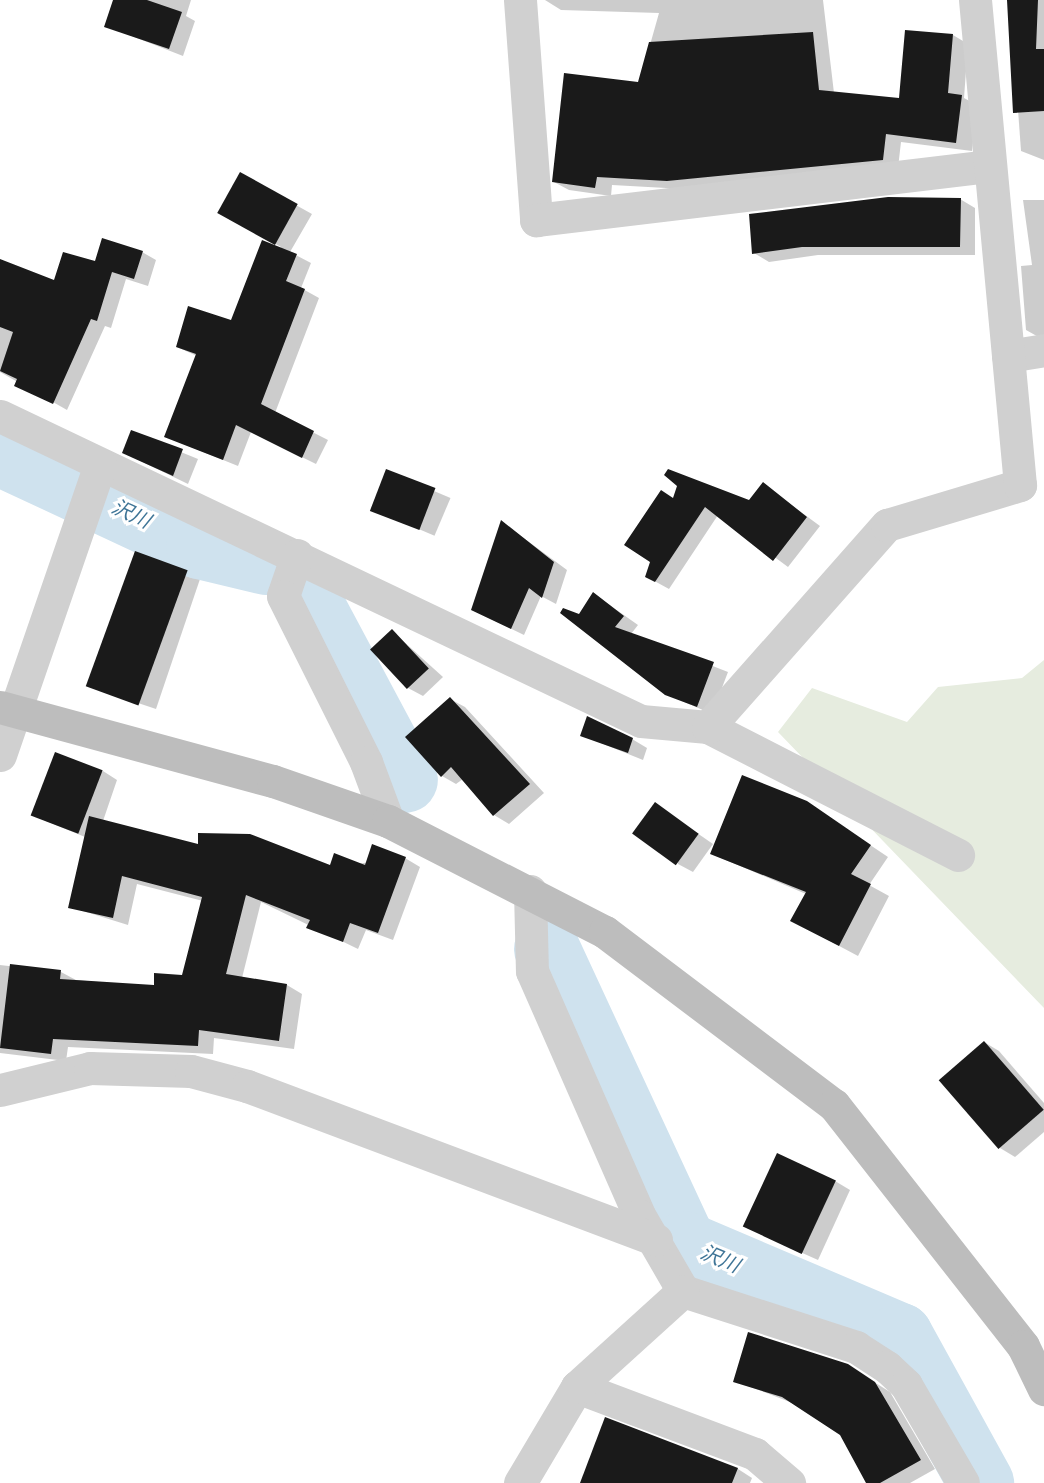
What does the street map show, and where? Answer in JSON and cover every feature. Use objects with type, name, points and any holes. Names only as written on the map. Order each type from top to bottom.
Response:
[{"type":"street","points":[[520,0],[536,220],[990,166]]},
{"type":"street","points":[[708,727],[887,525],[1020,485],[975,0]]},
{"type":"street","points":[[1008,356],[1044,351]]},
{"type":"street","points":[[0,416],[100,465],[297,555],[641,721],[708,727],[958,855]]},
{"type":"street","points":[[0,755],[7,709],[100,465]]},
{"type":"street","points":[[297,555],[283,596],[366,762],[388,821]]},
{"type":"street","points":[[7,709],[273,781],[388,821],[530,891],[605,932],[671,978],[834,1105],[1023,1346],[1044,1389]]},
{"type":"street","points":[[530,891],[532,971],[639,1215],[656,1240],[683,1291],[856,1347],[887,1367],[906,1385],[963,1483]]},
{"type":"street","points":[[0,1090],[90,1068],[191,1071],[247,1086],[656,1240]]},
{"type":"street","points":[[520,1483],[577,1388],[683,1291]]},
{"type":"street","points":[[577,1388],[755,1454],[789,1483]]},
{"type":"shaded area","points":[[1044,660],[1044,1008],[778,732],[812,688],[907,722],[938,687],[1022,678]]},
{"type":"building","points":[[113,0],[147,0],[182,12],[169,49],[104,27]]},
{"type":"building","points":[[1007,0],[1038,0],[1036,49],[1044,49],[1044,111],[1013,113]]},
{"type":"building","points":[[905,30],[953,34],[948,93],[962,95],[956,143],[886,134],[883,160],[667,181],[597,177],[595,188],[552,182],[564,73],[638,82],[649,42],[813,32],[819,90],[899,98]]},
{"type":"building","points":[[240,172],[298,204],[275,245],[217,213]]},
{"type":"building","points":[[888,197],[961,198],[960,247],[802,247],[752,254],[749,214]]},
{"type":"building","points":[[102,238],[143,251],[134,279],[112,272],[97,321],[91,319],[53,404],[14,386],[17,379],[0,371],[13,332],[0,327],[0,259],[54,280],[63,252],[95,261]]},
{"type":"building","points":[[262,240],[297,254],[286,281],[305,289],[261,404],[314,431],[302,458],[236,425],[223,460],[164,437],[196,354],[176,347],[188,306],[231,320]]},
{"type":"building","points":[[131,430],[183,449],[173,476],[122,453]]},
{"type":"building","points":[[386,469],[435,488],[419,530],[370,511]]},
{"type":"building","points":[[668,469],[749,500],[763,482],[807,517],[773,561],[705,507],[655,582],[645,577],[650,562],[624,545],[661,490],[673,498],[677,486],[664,475]]},
{"type":"building","points":[[501,520],[554,562],[542,598],[529,588],[511,629],[471,610]]},
{"type":"building","points":[[135,551],[188,570],[138,705],[86,686]]},
{"type":"building","points":[[593,592],[624,616],[615,627],[714,662],[697,707],[665,695],[560,613],[563,608],[579,614]]},
{"type":"building","points":[[392,629],[429,668],[407,689],[370,649]]},
{"type":"building","points":[[450,697],[530,784],[493,816],[451,767],[441,777],[405,737]]},
{"type":"building","points":[[587,716],[633,738],[628,753],[580,736]]},
{"type":"building","points":[[55,752],[103,770],[78,834],[31,815]]},
{"type":"building","points":[[742,775],[807,801],[871,845],[851,874],[871,884],[839,946],[790,921],[806,892],[710,854]]},
{"type":"building","points":[[655,802],[699,834],[676,865],[632,834]]},
{"type":"building","points":[[89,816],[198,844],[198,833],[250,834],[330,865],[334,853],[365,865],[372,844],[406,857],[378,933],[350,923],[343,942],[306,928],[310,920],[246,895],[226,974],[287,984],[279,1041],[199,1030],[198,1046],[53,1039],[51,1054],[0,1048],[10,964],[61,970],[60,979],[154,985],[154,973],[182,975],[202,897],[122,876],[113,918],[68,908]]},
{"type":"building","points":[[984,1041],[1044,1110],[998,1149],[939,1080]]},
{"type":"building","points":[[777,1153],[836,1180],[802,1254],[743,1226]]},
{"type":"building","points":[[748,1332],[848,1364],[875,1382],[921,1460],[880,1483],[866,1483],[840,1435],[782,1397],[733,1382]]},
{"type":"building","points":[[605,1417],[738,1468],[732,1483],[580,1483]]},
{"type":"waterway","name":"沢川","points":[[0,453],[199,546],[266,562]]},
{"type":"waterway","name":"沢川","points":[[305,593],[405,780]]},
{"type":"waterway","name":"沢川","points":[[547,949],[684,1244],[900,1336],[981,1483]]}]
